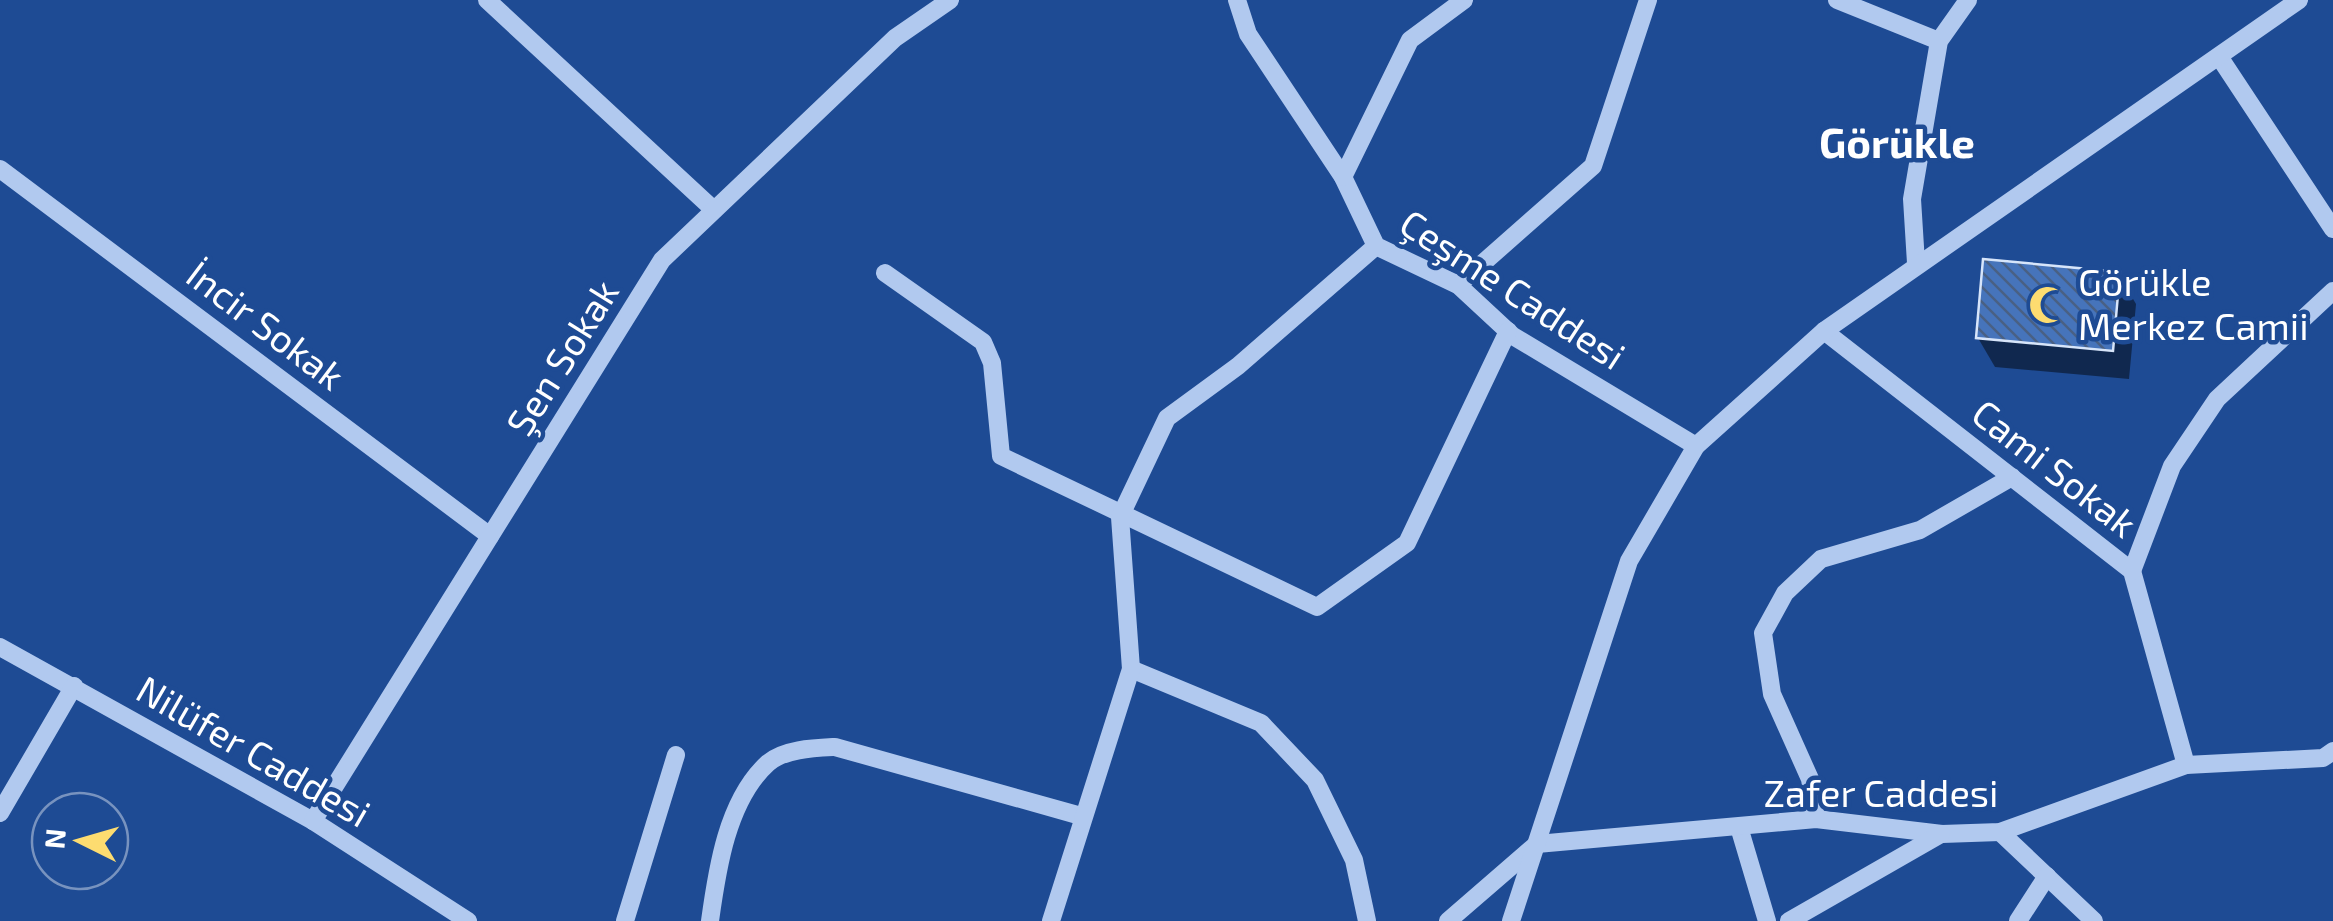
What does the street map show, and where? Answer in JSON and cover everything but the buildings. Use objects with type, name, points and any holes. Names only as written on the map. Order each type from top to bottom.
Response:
[{"type":"street","points":[[488,0],[714,210]]},
{"type":"street","name":"Şen Sokak","points":[[312,821],[662,260],[895,38],[950,0]]},
{"type":"street","name":"Çeşme Caddesi","points":[[1237,0],[1248,34],[1342,177],[1376,246],[1458,285],[1508,331],[1696,446]]},
{"type":"street","points":[[1342,177],[1410,40],[1464,0]]},
{"type":"street","points":[[1458,285],[1593,166],[1648,0]]},
{"type":"street","points":[[1837,0],[1939,41]]},
{"type":"street","points":[[1916,263],[1912,200],[1939,41],[1968,0]]},
{"type":"street","points":[[1511,921],[1629,561],[1696,446],[1824,331],[1916,263],[2220,58],[2299,0]]},
{"type":"street","points":[[2220,58],[2333,228]]},
{"type":"street","name":"İncir Sokak","points":[[0,169],[490,536]]},
{"type":"street","points":[[1051,921],[1081,816],[1131,668],[1120,517],[1168,418],[1238,366],[1376,246]]},
{"type":"street","points":[[885,272],[983,342],[992,363],[1001,456],[1120,517],[1317,607],[1407,543],[1508,331]]},
{"type":"street","points":[[2132,571],[2172,466],[2217,399],[2333,290]]},
{"type":"street","name":"Cami Sokak","points":[[1824,331],[2132,571],[2186,765]]},
{"type":"street","points":[[1816,819],[1810,779],[1772,694],[1763,633],[1786,593],[1821,559],[1920,530],[2012,477]]},
{"type":"street","name":"Nilüfer Caddesi","points":[[0,647],[312,821],[468,921]]},
{"type":"street","points":[[1131,668],[1260,723],[1316,780],[1354,860],[1367,921]]},
{"type":"street","points":[[0,814],[74,686]]},
{"type":"street","points":[[710,921],[718,863],[743,800],[769,762],[806,748],[835,746],[1081,816]]},
{"type":"street","name":"Zafer Caddesi","points":[[1537,844],[1816,819],[1942,834],[2000,832],[2186,765],[2324,758],[2333,751]]},
{"type":"street","points":[[626,921],[676,755]]},
{"type":"street","points":[[1739,827],[1767,921]]},
{"type":"street","points":[[2000,832],[2094,921]]},
{"type":"street","points":[[1789,921],[1942,834]]},
{"type":"street","points":[[1448,921],[1537,844]]},
{"type":"street","points":[[2018,921],[2047,876]]},
{"type":"place","name":"Görükle Merkez Camii","points":[[2048,305]]},
{"type":"district","name":"Görükle","points":[[1897,143]]}]
